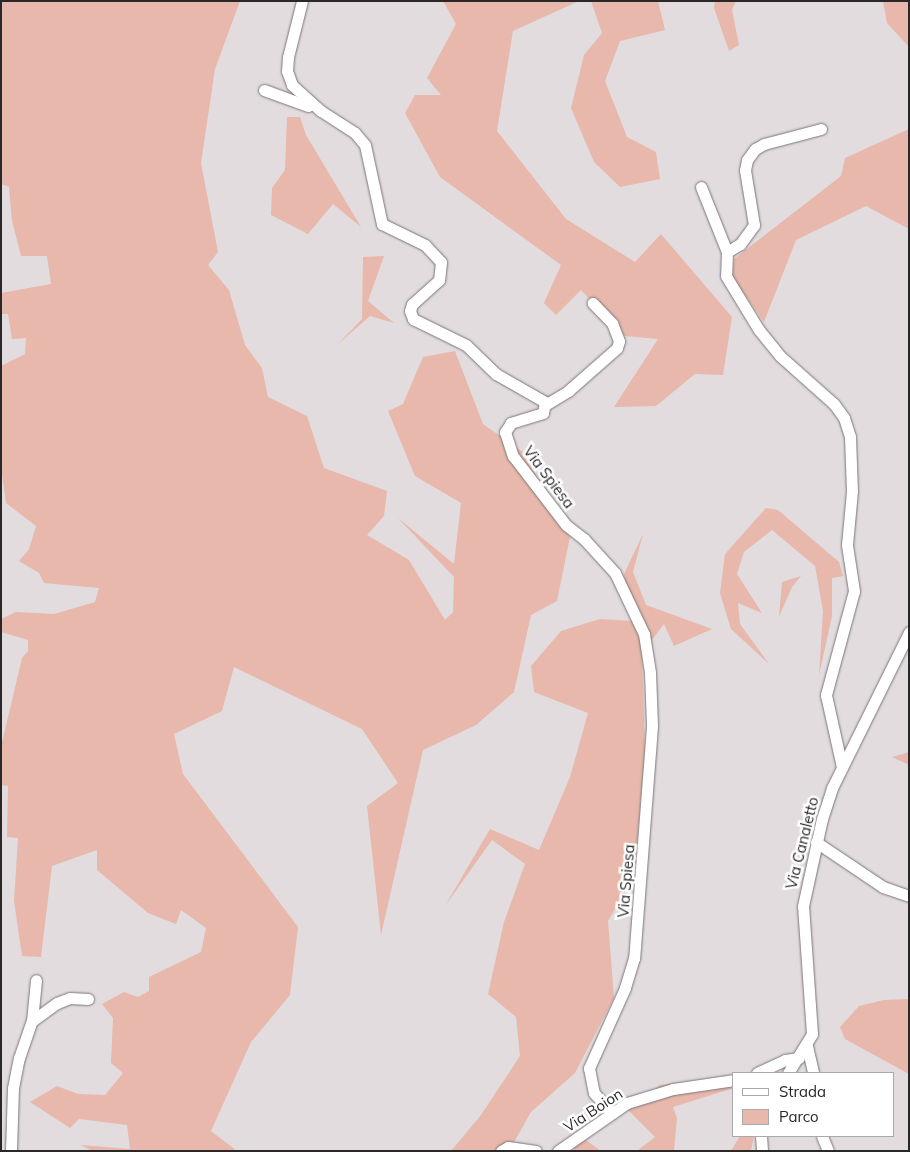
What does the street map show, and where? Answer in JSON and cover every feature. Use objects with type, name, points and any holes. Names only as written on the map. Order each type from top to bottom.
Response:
[{"type":"street","points":[[302,1],[291,38],[288,71],[292,85],[300,95],[355,133],[365,145],[382,224],[426,245],[441,262],[439,280],[412,304],[410,311],[413,319],[466,345],[496,374],[530,391],[545,405],[568,391],[617,348],[619,341],[612,323],[593,303]]},
{"type":"street","points":[[264,90],[321,111]]},
{"type":"street","points":[[727,252],[740,244],[754,225],[745,170],[747,160],[755,149],[821,129]]},
{"type":"street","points":[[701,187],[727,252],[726,276],[759,330],[780,356],[834,404],[844,418],[850,437],[852,491],[847,545],[854,591],[826,695],[842,767]]},
{"type":"street","name":"Via Spiesa","points":[[545,405],[543,413],[511,424],[505,432],[506,440],[529,480],[566,525],[584,539],[615,573],[644,634],[650,673],[651,736],[634,958],[625,988],[588,1068],[594,1093],[612,1113]]},
{"type":"street","name":"Via Canaletto","points":[[789,1072],[807,1046],[812,1018],[803,906],[826,804],[842,767],[909,632]]},
{"type":"street","points":[[816,842],[883,888],[909,896]]},
{"type":"street","points":[[11,1151],[13,1088],[19,1058],[32,1022],[36,980]]},
{"type":"street","points":[[32,1022],[57,1003],[70,998],[88,999]]},
{"type":"street","points":[[807,1046],[813,1072]]},
{"type":"street","points":[[759,1072],[785,1060],[798,1058]]},
{"type":"street","name":"Via Boion","points":[[558,1151],[627,1103],[673,1088],[732,1080]]},
{"type":"street","points":[[761,1137],[762,1151]]},
{"type":"street","points":[[822,1137],[828,1151]]},
{"type":"street","points":[[501,1151],[508,1146],[536,1151]]},
{"type":"green space","points":[[1,1],[240,1],[215,69],[201,163],[218,252],[208,265],[229,290],[245,345],[262,368],[268,397],[307,416],[324,468],[387,491],[384,516],[367,535],[409,560],[445,620],[453,612],[454,577],[398,518],[454,564],[461,503],[415,476],[388,411],[403,404],[423,357],[455,351],[483,424],[523,452],[570,537],[557,601],[531,615],[514,692],[476,725],[423,750],[381,935],[367,806],[398,783],[362,729],[234,667],[222,711],[174,734],[183,774],[298,927],[290,995],[251,1042],[211,1131],[237,1151],[92,1151],[81,1145],[130,1149],[127,1125],[79,1119],[70,1128],[30,1102],[57,1086],[78,1094],[105,1095],[123,1073],[111,1063],[113,1018],[102,1004],[124,992],[138,997],[149,991],[149,977],[201,952],[206,928],[181,910],[176,924],[148,913],[97,870],[97,850],[52,866],[41,957],[22,956],[14,901],[18,838],[7,837],[8,786],[1,785],[1,747],[22,658],[28,651],[28,640],[1,632],[1,619],[16,612],[54,614],[95,602],[99,588],[44,583],[39,573],[19,561],[29,549],[36,526],[6,503],[1,467],[1,366],[25,354],[26,338],[12,339],[8,314],[1,314],[1,293],[51,284],[47,256],[21,256],[12,221],[9,187],[1,184]]},
{"type":"green space","points":[[443,1],[579,1],[513,31],[497,131],[566,219],[635,262],[661,234],[732,317],[723,375],[695,374],[656,406],[614,407],[658,339],[625,336],[581,290],[556,315],[544,303],[561,265],[440,177],[405,113],[415,95],[441,95],[427,78],[456,24]]},
{"type":"green space","points":[[591,1],[658,1],[665,30],[620,41],[605,81],[627,137],[656,152],[660,179],[620,187],[594,162],[571,108],[584,55],[602,33]]},
{"type":"green space","points":[[715,1],[736,1],[732,10],[739,45],[729,51],[714,8]]},
{"type":"green space","points":[[883,1],[909,1],[909,47],[887,23]]},
{"type":"green space","points":[[287,117],[300,117],[306,135],[361,227],[333,204],[308,234],[271,215],[272,188],[285,170]]},
{"type":"green space","points":[[909,129],[909,229],[866,206],[796,240],[764,322],[732,277],[734,259],[841,176],[845,158]]},
{"type":"green space","points":[[384,256],[368,301],[394,323],[370,316],[337,345],[362,319],[363,257]]},
{"type":"green space","points":[[766,508],[778,510],[839,562],[843,576],[832,578],[832,616],[819,675],[823,611],[815,566],[772,530],[744,552],[737,574],[762,613],[738,603],[740,624],[769,664],[731,629],[720,593],[725,554]]},
{"type":"green space","points":[[643,534],[633,572],[646,605],[712,629],[674,646],[664,624],[642,653],[645,750],[634,877],[608,921],[614,998],[575,1073],[531,1112],[509,1151],[451,1151],[481,1115],[520,1056],[516,1017],[488,994],[504,922],[525,864],[492,840],[445,906],[490,829],[539,850],[570,777],[588,713],[534,692],[531,666],[561,631],[600,619],[632,621],[624,574]]},
{"type":"green space","points":[[801,576],[792,587],[779,617],[782,582]]},
{"type":"green space","points":[[909,752],[909,765],[892,757]]},
{"type":"green space","points":[[909,999],[909,1074],[845,1039],[840,1027],[859,1006],[884,1000]]},
{"type":"green space","points":[[732,1076],[732,1089],[673,1107],[677,1118],[674,1151],[637,1151],[655,1137],[628,1110],[660,1085]]},
{"type":"green space","points":[[739,1137],[754,1137],[751,1151],[731,1151]]},
{"type":"green space","points":[[583,1138],[601,1151],[576,1151],[573,1148]]}]
